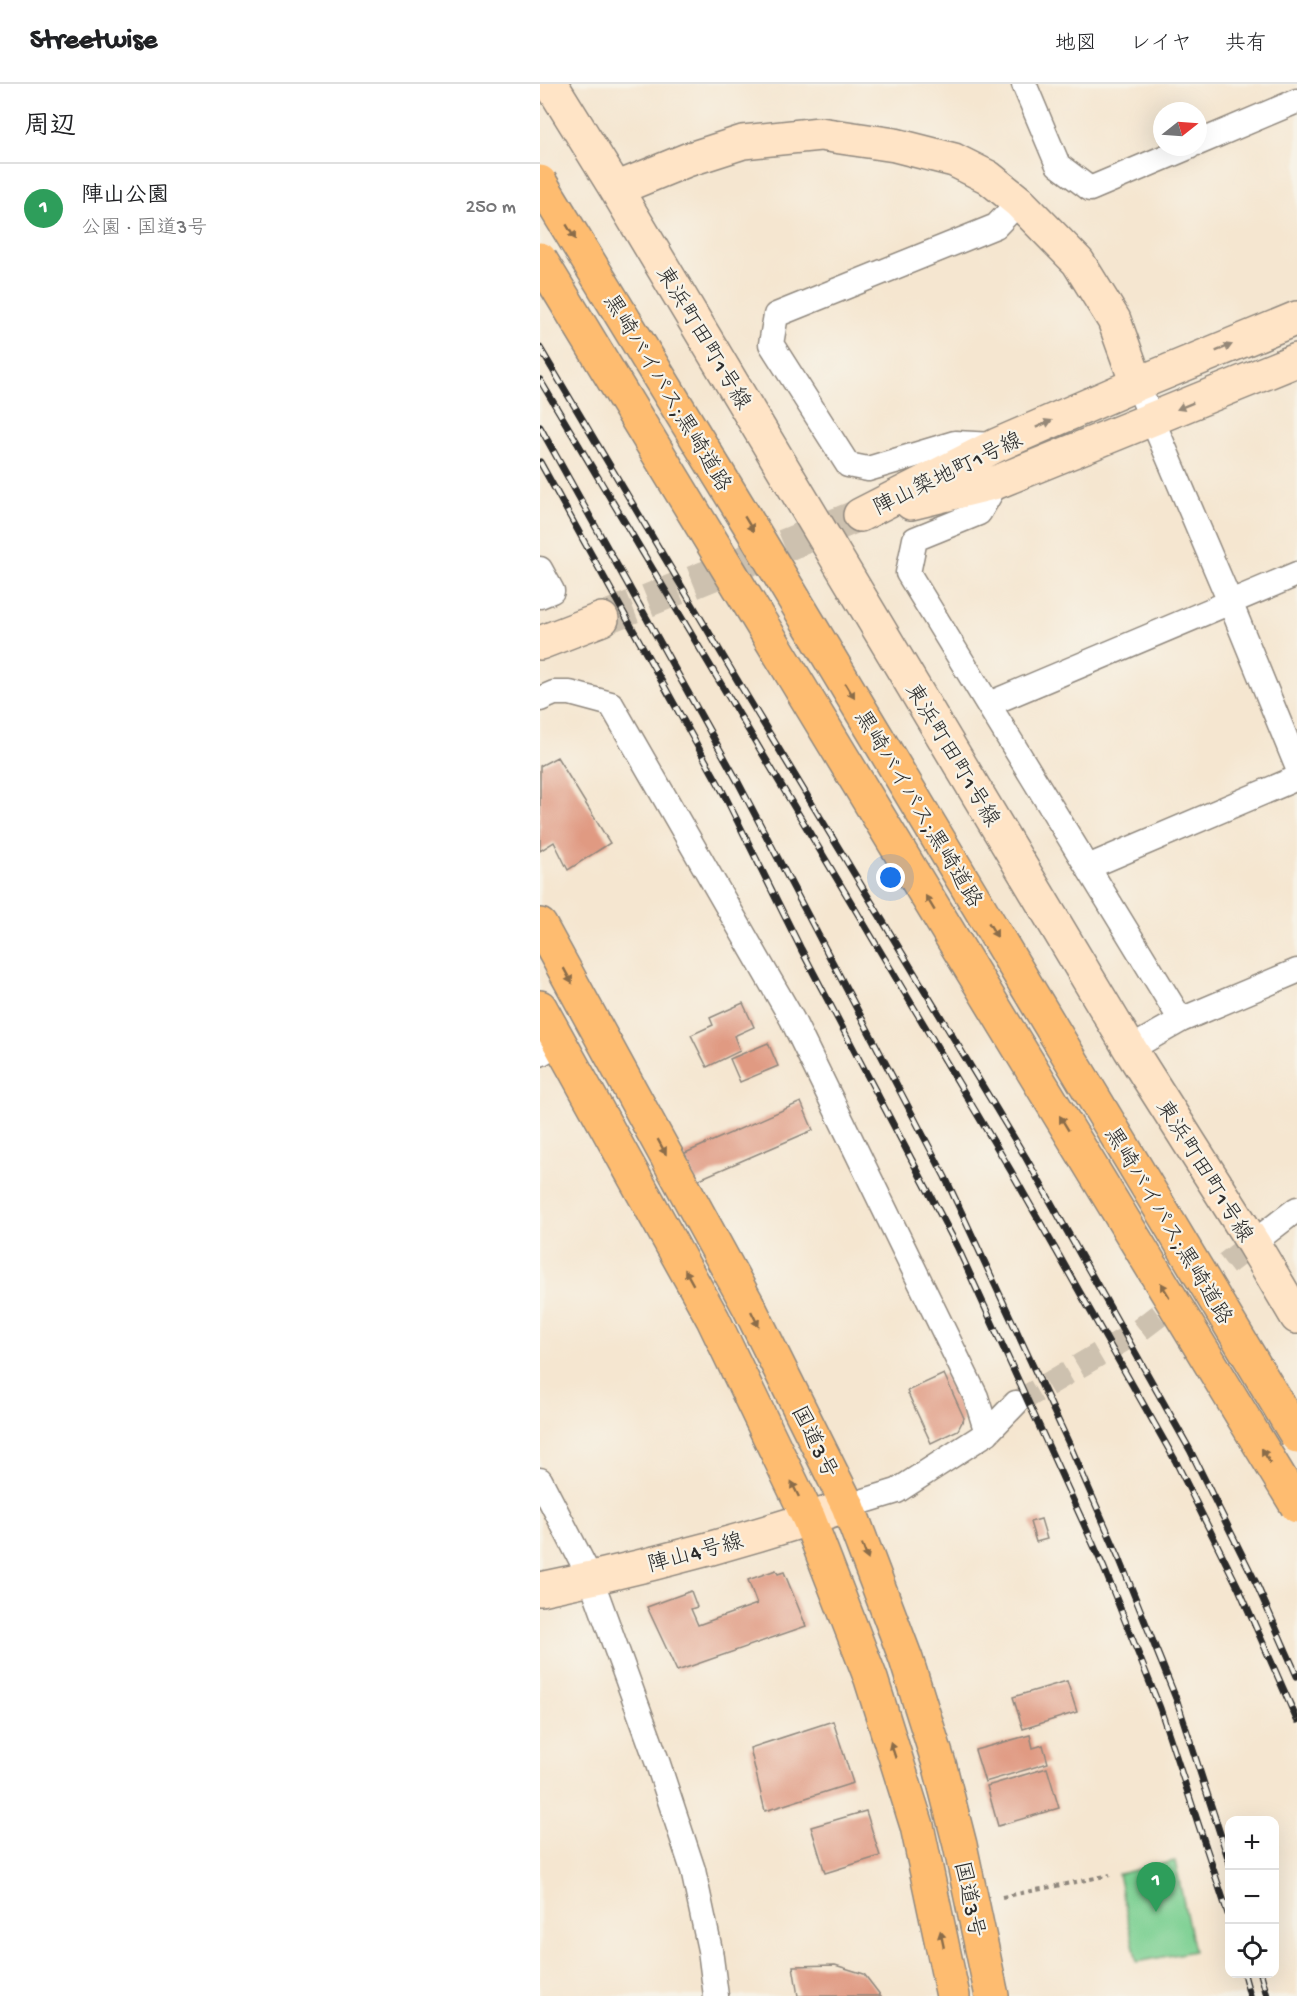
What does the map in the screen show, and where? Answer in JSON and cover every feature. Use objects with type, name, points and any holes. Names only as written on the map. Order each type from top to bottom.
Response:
[{"type":"highway","name":"黒崎バイパス;黒崎道路","points":[[540,182],[749,524],[1297,1436]]},
{"type":"highway","name":"黒崎バイパス;黒崎道路","points":[[540,259],[1297,1506]]},
{"type":"highway","name":"国道3号","points":[[540,925],[748,1305],[848,1506],[910,1669],[940,1767],[992,1996]]},
{"type":"highway","name":"国道3号","points":[[540,1007],[550,1048],[713,1319],[809,1519],[871,1679],[917,1826],[953,1996]]},
{"type":"street","name":"東浜町田町1号線","points":[[551,84],[1130,1049],[1297,1317]]},
{"type":"street","points":[[1024,84],[1058,165],[1090,189],[1168,156]]},
{"type":"street","points":[[1207,139],[1297,101]]},
{"type":"street","points":[[616,189],[687,160],[743,142],[820,134],[895,145],[954,160],[988,177],[1019,202],[1078,262],[1114,320],[1137,384],[1297,766]]},
{"type":"street","points":[[997,445],[955,443],[868,469],[848,465],[771,344],[776,315],[996,226],[1019,202]]},
{"type":"street","name":"陣山築地町1号線","points":[[1297,318],[997,445],[860,515],[997,482],[1297,360]]},
{"type":"street","points":[[997,482],[979,513],[915,539],[908,573],[1180,1020]]},
{"type":"street","points":[[540,569],[552,591],[540,596]]},
{"type":"street","points":[[989,704],[1297,574]]},
{"type":"street","points":[[540,643],[602,619]]},
{"type":"street","points":[[540,699],[554,693],[570,693],[611,704],[792,1018],[976,1397],[987,1433]]},
{"type":"street","points":[[1088,867],[1297,778]]},
{"type":"street","points":[[1130,1049],[1180,1020],[1297,971]]},
{"type":"street","points":[[1252,1243],[1297,1209]]},
{"type":"street","points":[[848,1506],[897,1491],[987,1433],[1016,1403]]},
{"type":"street","points":[[540,1480],[591,1579],[657,1761],[693,1870],[710,1950],[716,1996]]},
{"type":"street","name":"陣山4号線","points":[[540,1589],[591,1579],[781,1529],[848,1506]]},
{"type":"path","points":[[972,1903],[1110,1875]]},
{"type":"green space","points":[[1175,1861],[1194,1951],[1137,1962],[1118,1874]]},
{"type":"building","points":[[557,757],[610,843],[568,870],[554,842],[540,851],[540,766]]},
{"type":"building","points":[[743,1003],[754,1027],[734,1036],[740,1051],[707,1067],[691,1035],[713,1025],[710,1018]]},
{"type":"building","points":[[768,1043],[778,1066],[740,1082],[730,1059]]},
{"type":"building","points":[[801,1102],[813,1130],[695,1181],[683,1154]]},
{"type":"building","points":[[944,1374],[964,1418],[958,1430],[931,1443],[907,1391]]},
{"type":"building","points":[[1041,1519],[1047,1539],[1036,1542],[1030,1522]]},
{"type":"building","points":[[776,1570],[778,1574],[784,1572],[806,1626],[677,1671],[647,1607],[691,1591],[697,1607],[691,1609],[698,1625],[757,1604],[748,1580]]},
{"type":"building","points":[[1067,1681],[1077,1712],[1023,1729],[1013,1697]]},
{"type":"building","points":[[833,1721],[853,1783],[765,1811],[750,1748]]},
{"type":"building","points":[[1030,1735],[1033,1748],[1043,1745],[1048,1763],[985,1782],[975,1750]]},
{"type":"building","points":[[1047,1768],[1059,1808],[998,1826],[987,1786]]},
{"type":"building","points":[[866,1811],[880,1856],[825,1873],[811,1827]]},
{"type":"building","points":[[835,1965],[864,1974],[881,1996],[798,1996],[793,1966]]},
{"type":"tunnel","points":[[602,619],[860,515]]},
{"type":"tunnel","points":[[1016,1403],[1137,1332],[1253,1243]]},
{"type":"railway","points":[[540,348],[1026,1158],[1190,1450],[1256,1583],[1297,1676]]},
{"type":"railway","points":[[540,380],[1011,1171],[1175,1460],[1239,1589],[1297,1720]]},
{"type":"railway","points":[[540,427],[738,782],[945,1177],[1071,1448],[1120,1560],[1177,1701],[1225,1849]]},
{"type":"railway","points":[[540,462],[723,792],[801,949],[957,1246],[1104,1568],[1160,1708],[1225,1905]]},
{"type":"railway","points":[[1245,1978],[1250,1996]]},
{"type":"railway","points":[[1262,1978],[1267,1996]]},
{"type":"place","name":"陣山公園","points":[[1156,1912]]}]
